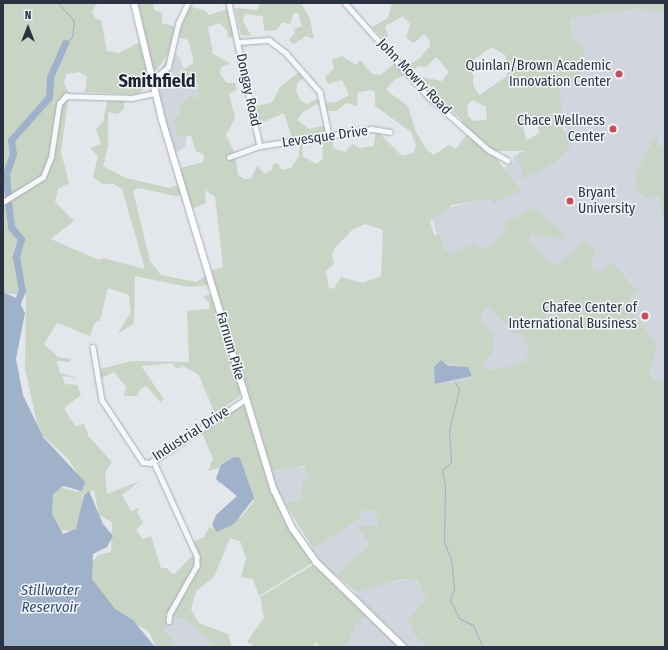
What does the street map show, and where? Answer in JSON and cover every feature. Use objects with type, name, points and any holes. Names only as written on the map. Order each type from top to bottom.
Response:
[{"type":"main road","name":"Farnum Pike","points":[[134,3],[155,93],[274,490],[292,528],[316,562],[403,647]]},
{"type":"street","points":[[153,80],[168,67],[178,24],[188,3]]},
{"type":"street","name":"Dongay Road","points":[[229,3],[239,42],[260,146],[229,157]]},
{"type":"street","name":"John Mowry Road","points":[[345,3],[430,98],[489,150],[507,160]]},
{"type":"street","points":[[239,42],[269,40],[286,54],[320,92],[329,135]]},
{"type":"street","points":[[3,202],[43,177],[51,157],[59,104],[66,96],[132,98],[155,93]]},
{"type":"street","name":"Levesque Drive","points":[[260,146],[372,129],[390,132]]},
{"type":"street","name":"Industrial Drive","points":[[93,347],[102,400],[136,458],[143,462],[153,460],[246,399]]},
{"type":"street","points":[[153,460],[198,556],[197,566],[170,614],[170,621]]},
{"type":"shaded area","name":"Bryant University","points":[[665,3],[665,399],[402,392],[443,258],[431,212],[517,191],[504,168],[513,162],[513,156],[567,130],[538,62],[459,20]]},
{"type":"shaded area","points":[[170,53],[179,56],[184,68],[176,75],[198,83],[199,96],[196,100],[190,95],[179,105],[178,137],[186,134],[186,144],[183,149],[173,154],[150,78],[161,70]]},
{"type":"shaded area","points":[[298,466],[306,468],[310,479],[302,482],[302,499],[282,506],[269,472]]},
{"type":"shaded area","points":[[375,510],[379,526],[357,526],[370,545],[334,578],[309,551],[360,512]]},
{"type":"shaded area","points":[[412,578],[423,588],[426,599],[409,625],[428,647],[346,647],[355,626],[369,613],[353,596],[360,589]]},
{"type":"shaded area","points":[[169,615],[186,620],[209,640],[212,647],[172,647],[172,638],[164,631],[162,616]]},
{"type":"green space","points":[[3,3],[97,3],[92,12],[95,19],[101,20],[107,51],[119,53],[140,42],[149,80],[139,95],[85,92],[87,76],[79,72],[66,74],[64,83],[69,94],[61,152],[69,183],[58,189],[55,202],[74,221],[51,239],[99,260],[103,258],[145,269],[122,189],[114,184],[103,184],[93,177],[98,156],[90,148],[101,144],[96,129],[103,122],[108,99],[124,100],[124,109],[118,114],[108,112],[108,147],[103,166],[126,178],[170,188],[180,184],[183,194],[175,196],[138,188],[133,191],[150,261],[161,275],[196,282],[207,275],[209,285],[188,287],[135,276],[134,323],[129,327],[118,333],[131,312],[129,295],[108,288],[100,321],[95,322],[90,336],[57,323],[44,344],[58,357],[71,359],[69,362],[57,361],[60,373],[78,378],[62,376],[65,384],[77,385],[81,395],[64,408],[75,426],[84,424],[89,437],[112,462],[105,473],[107,494],[140,481],[122,495],[131,511],[140,508],[137,512],[143,523],[136,530],[143,539],[151,536],[161,568],[167,568],[171,573],[175,574],[190,558],[197,555],[193,542],[204,537],[209,527],[220,531],[243,515],[254,501],[241,462],[221,476],[219,485],[216,477],[222,467],[208,471],[213,459],[201,431],[239,405],[245,406],[279,507],[312,563],[259,596],[253,579],[241,577],[246,558],[240,541],[230,538],[214,577],[196,591],[191,609],[199,623],[228,634],[232,647],[212,647],[209,640],[186,620],[165,614],[164,631],[172,638],[172,647],[156,647],[149,632],[104,603],[87,568],[98,555],[111,552],[112,522],[99,515],[94,490],[82,495],[82,520],[74,531],[60,530],[53,519],[50,499],[59,487],[78,492],[83,482],[69,460],[39,432],[25,369],[26,295],[3,293]]},
{"type":"green space","points":[[138,3],[153,3],[154,10],[162,13],[162,23],[176,27],[168,54],[156,71],[151,68]]},
{"type":"green space","points":[[261,3],[301,3],[310,19],[314,39],[306,36],[294,44],[289,40],[295,33],[294,29],[302,26],[298,13],[293,14],[290,24],[283,22],[276,30],[264,31],[263,16],[245,14],[243,21],[251,36],[241,35],[235,8],[257,10]]},
{"type":"green space","points":[[392,3],[665,3],[665,13],[638,8],[570,18],[572,37],[583,46],[584,66],[576,85],[568,78],[559,83],[564,132],[573,142],[558,160],[525,179],[517,156],[527,151],[496,151],[493,154],[521,191],[495,203],[489,199],[452,205],[430,221],[434,235],[440,236],[443,248],[451,254],[474,244],[483,250],[504,234],[506,222],[535,208],[564,234],[562,238],[530,234],[530,243],[551,264],[557,265],[584,241],[595,249],[590,265],[594,271],[602,272],[611,262],[637,290],[630,297],[628,307],[657,345],[649,373],[652,379],[665,383],[665,647],[428,647],[414,634],[408,621],[426,599],[418,581],[403,579],[356,592],[336,575],[370,545],[357,526],[379,526],[375,510],[360,512],[359,519],[313,548],[285,504],[302,499],[302,482],[310,479],[304,466],[272,471],[211,271],[223,267],[215,197],[205,190],[206,203],[192,209],[185,187],[180,168],[203,162],[204,155],[196,151],[191,136],[178,137],[174,119],[179,117],[179,105],[190,95],[196,99],[199,96],[198,83],[193,80],[185,86],[176,83],[176,75],[193,63],[188,40],[178,37],[188,6],[204,10],[209,15],[228,9],[235,36],[228,38],[227,31],[220,23],[208,27],[213,54],[230,63],[221,67],[220,74],[227,83],[235,83],[237,89],[229,94],[235,118],[226,135],[235,153],[238,175],[244,179],[251,179],[257,166],[265,174],[272,170],[273,164],[277,163],[282,170],[291,168],[299,156],[298,142],[302,142],[303,157],[317,164],[323,158],[322,139],[332,137],[333,148],[345,152],[352,144],[360,148],[374,146],[376,130],[402,156],[414,152],[416,145],[411,132],[375,106],[375,92],[371,90],[358,92],[357,106],[346,103],[337,111],[326,111],[324,103],[337,102],[349,95],[342,80],[328,84],[325,77],[334,69],[332,60],[342,56],[356,65],[360,60],[372,74],[381,75],[396,62],[407,74],[394,80],[386,90],[408,106],[416,132],[427,150],[434,155],[449,145],[456,149],[469,132],[460,124],[463,121],[416,76],[442,81],[449,72],[436,57],[426,67],[418,66],[412,71],[407,65],[419,59],[430,46],[430,40],[424,34],[414,43],[406,38],[410,24],[403,16],[385,26],[388,36],[384,39],[372,27],[388,18]],"holes":[[[492,47],[505,55],[509,70],[506,77],[479,95],[473,85],[473,60]],[[473,100],[486,107],[487,120],[474,121],[468,116],[467,105]],[[533,117],[540,133],[527,140],[521,122]],[[365,224],[383,230],[381,276],[363,283],[341,277],[334,288],[329,289],[326,271],[334,264],[332,254],[335,248],[353,229]],[[488,305],[513,333],[522,333],[528,344],[527,360],[509,367],[488,370],[483,365],[493,351],[493,335],[480,317]],[[440,362],[467,367],[473,379],[437,385],[434,365]]]},
{"type":"green space","points":[[300,71],[305,77],[298,82],[296,91],[301,101],[307,104],[321,97],[322,101],[302,113],[297,120],[309,129],[326,125],[324,132],[292,137],[284,113],[259,124],[255,106],[272,103],[280,87]]},
{"type":"green space","points":[[656,136],[658,145],[665,146],[665,231],[660,198],[663,196],[645,198],[637,188],[635,175]]},
{"type":"green space","points":[[209,294],[214,297],[241,390],[239,397],[215,413],[198,374],[183,366],[177,369],[172,363],[141,366],[164,399],[160,402],[147,386],[140,389],[137,396],[124,396],[126,387],[114,372],[101,378],[100,369],[132,361],[189,362],[187,311],[209,309],[209,302],[203,297]]},
{"type":"green space","points":[[313,565],[369,613],[355,626],[346,647],[318,647],[317,642],[311,647],[256,647],[247,642],[264,618],[260,597]]},
{"type":"water","name":"Stillwater Reservoir","points":[[3,292],[18,299],[25,313],[16,359],[23,395],[43,437],[85,482],[82,491],[63,486],[53,494],[52,514],[63,534],[76,529],[84,495],[89,491],[103,524],[113,536],[107,547],[93,554],[92,579],[115,609],[133,620],[155,647],[3,647]]},
{"type":"water","points":[[441,360],[448,366],[468,367],[472,376],[435,384],[434,367]]},
{"type":"water","points":[[234,457],[240,458],[254,498],[234,524],[217,532],[212,525],[216,515],[237,496],[216,479],[221,465]]},
{"type":"waterway","points":[[58,3],[74,21],[72,37],[65,43]]},
{"type":"waterway","points":[[8,194],[6,174],[13,154],[11,140],[49,97],[50,77],[65,43]]},
{"type":"waterway","points":[[8,202],[11,227],[21,239],[16,257],[22,290],[15,307]]},
{"type":"waterway","points":[[455,382],[459,389],[449,431],[451,462],[442,470],[445,485],[444,542],[451,559],[454,590],[450,600],[459,618],[473,625],[483,647]]},
{"type":"place","name":"Quinlan/Brown Academic Innovation Center","points":[[619,74]]},
{"type":"place","name":"Chace Wellness Center","points":[[613,129]]},
{"type":"place","name":"Bryant University","points":[[570,201]]},
{"type":"place","name":"Chafee Center of International Business","points":[[645,316]]},
{"type":"district","name":"Smithfield","points":[[157,81]]}]
